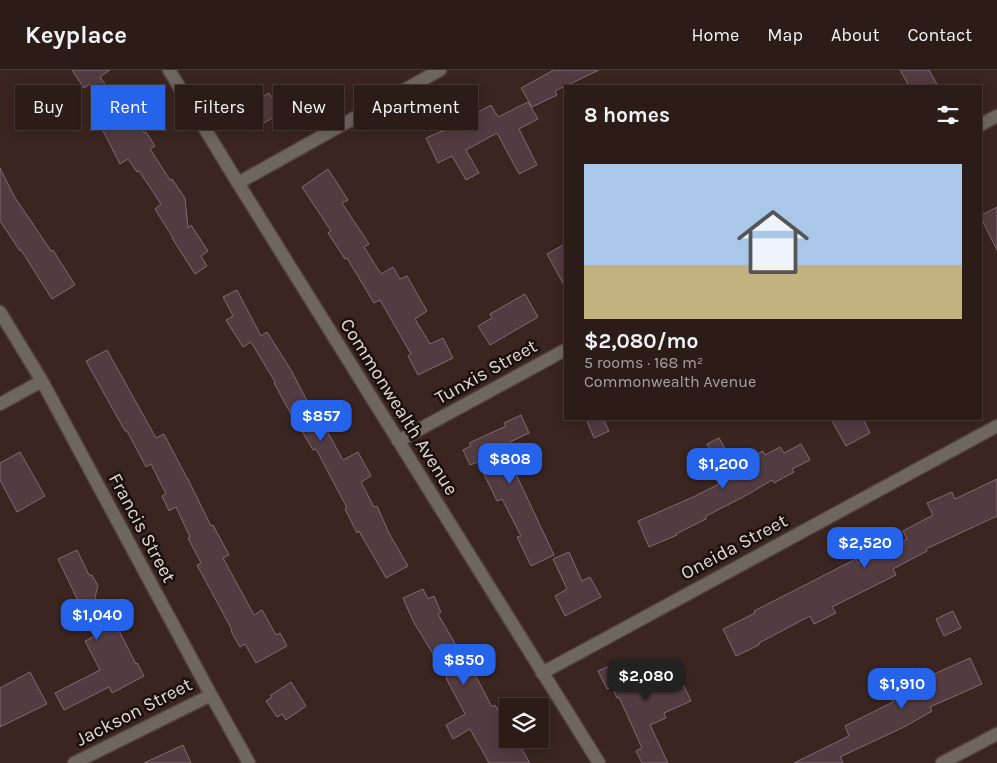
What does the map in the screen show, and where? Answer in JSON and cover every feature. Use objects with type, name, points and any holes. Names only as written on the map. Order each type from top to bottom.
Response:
[{"type":"street","name":"Commonwealth Avenue","points":[[169,70],[599,763]]},
{"type":"street","points":[[238,183],[440,70]]},
{"type":"street","points":[[982,124],[997,116]]},
{"type":"street","name":"Francis Street","points":[[0,312],[42,381],[210,695],[249,763]]},
{"type":"street","name":"Tunxis Street","points":[[398,441],[564,351]]},
{"type":"street","points":[[0,404],[42,381]]},
{"type":"street","name":"Oneida Street","points":[[542,673],[997,426]]},
{"type":"street","name":"Jackson Street","points":[[74,763],[210,695]]},
{"type":"street","points":[[942,763],[997,734]]},
{"type":"building","points":[[72,70],[110,70],[100,77],[106,85],[91,86],[90,84],[84,88]]},
{"type":"building","points":[[554,70],[599,70],[564,85],[555,91],[557,95],[532,107],[521,88]]},
{"type":"building","points":[[900,70],[929,70],[937,85],[908,85]]},
{"type":"building","points":[[269,93],[273,100],[273,118],[263,123],[263,96]]},
{"type":"building","points":[[528,102],[538,119],[519,129],[537,165],[519,174],[497,133],[466,150],[479,173],[466,180],[452,156],[438,163],[426,138],[446,130],[478,130],[478,112],[491,105],[498,117]]},
{"type":"building","points":[[103,130],[142,130],[144,133],[146,132],[155,146],[150,149],[170,180],[172,179],[185,198],[188,228],[191,225],[208,251],[201,256],[207,266],[195,274],[155,209],[161,204],[139,171],[137,172],[128,159],[120,164]]},
{"type":"building","points":[[0,168],[14,196],[51,251],[53,250],[75,285],[52,299],[0,221]]},
{"type":"building","points":[[328,169],[348,200],[342,203],[369,244],[364,247],[381,274],[393,267],[400,279],[407,276],[427,311],[415,319],[430,344],[443,338],[453,358],[418,375],[408,356],[411,354],[380,300],[374,303],[347,258],[345,259],[328,233],[331,231],[302,187]]},
{"type":"building","points":[[997,207],[997,250],[982,220],[982,215]]},
{"type":"building","points":[[564,245],[564,285],[547,254]]},
{"type":"building","points":[[237,290],[261,336],[267,332],[291,370],[315,416],[318,415],[343,460],[358,452],[371,476],[361,482],[374,507],[377,506],[389,533],[408,566],[386,578],[359,531],[357,533],[345,509],[347,508],[316,449],[313,450],[292,416],[275,382],[251,342],[243,347],[226,320],[233,316],[223,297]]},
{"type":"building","points":[[525,294],[538,317],[490,345],[478,326],[492,318],[490,314]]},
{"type":"building","points":[[107,350],[156,438],[164,434],[211,526],[213,525],[229,555],[223,558],[254,615],[262,610],[276,635],[280,633],[287,646],[256,663],[245,644],[240,647],[197,565],[201,563],[188,538],[190,537],[176,507],[169,511],[162,496],[166,494],[151,464],[146,467],[86,361]]},
{"type":"building","points":[[521,415],[529,433],[510,442],[515,453],[508,457],[554,555],[531,566],[517,537],[521,536],[502,499],[497,501],[478,462],[470,465],[463,450],[471,446],[469,443],[506,426],[504,423]]},
{"type":"building","points":[[586,420],[604,420],[609,431],[594,438]]},
{"type":"building","points":[[832,420],[864,420],[870,433],[846,446]]},
{"type":"building","points":[[719,438],[734,465],[763,451],[765,455],[780,447],[784,453],[801,444],[810,460],[792,469],[794,472],[774,483],[772,480],[706,516],[706,519],[677,535],[649,547],[638,521],[719,484],[714,476],[722,471],[707,444]]},
{"type":"building","points":[[20,452],[45,496],[17,512],[0,480],[0,463]]},
{"type":"building","points":[[997,479],[997,516],[926,549],[927,551],[893,569],[896,575],[832,607],[836,613],[814,624],[810,616],[736,656],[723,629],[856,559],[858,563],[907,539],[903,531],[933,515],[927,503],[952,492],[955,499]]},
{"type":"building","points":[[77,550],[89,575],[92,575],[98,586],[95,597],[110,628],[116,625],[144,676],[112,693],[109,687],[64,710],[55,693],[100,670],[85,641],[95,636],[58,559]]},
{"type":"building","points":[[569,552],[582,581],[590,577],[601,597],[565,616],[555,596],[567,589],[553,559]]},
{"type":"building","points":[[423,589],[428,599],[434,596],[441,612],[438,614],[468,666],[470,665],[492,707],[495,705],[499,712],[499,748],[521,748],[530,763],[489,763],[470,729],[453,739],[446,725],[465,714],[447,677],[413,621],[403,598]]},
{"type":"building","points":[[953,611],[961,628],[944,636],[936,619]]},
{"type":"building","points":[[970,658],[982,684],[930,707],[932,711],[906,726],[840,757],[843,763],[794,763],[849,736],[845,726],[893,702],[892,700],[914,688],[907,675],[920,668],[925,678]]},
{"type":"building","points":[[623,660],[627,668],[639,662],[646,677],[674,665],[691,701],[664,713],[666,718],[650,725],[668,763],[642,763],[636,751],[642,748],[619,697],[617,698],[612,687],[607,689],[598,671]]},
{"type":"building","points":[[30,672],[47,704],[0,727],[0,688]]},
{"type":"building","points":[[291,682],[306,706],[286,720],[282,714],[277,717],[266,701],[271,698],[271,695]]},
{"type":"building","points":[[183,745],[191,763],[144,763]]}]
